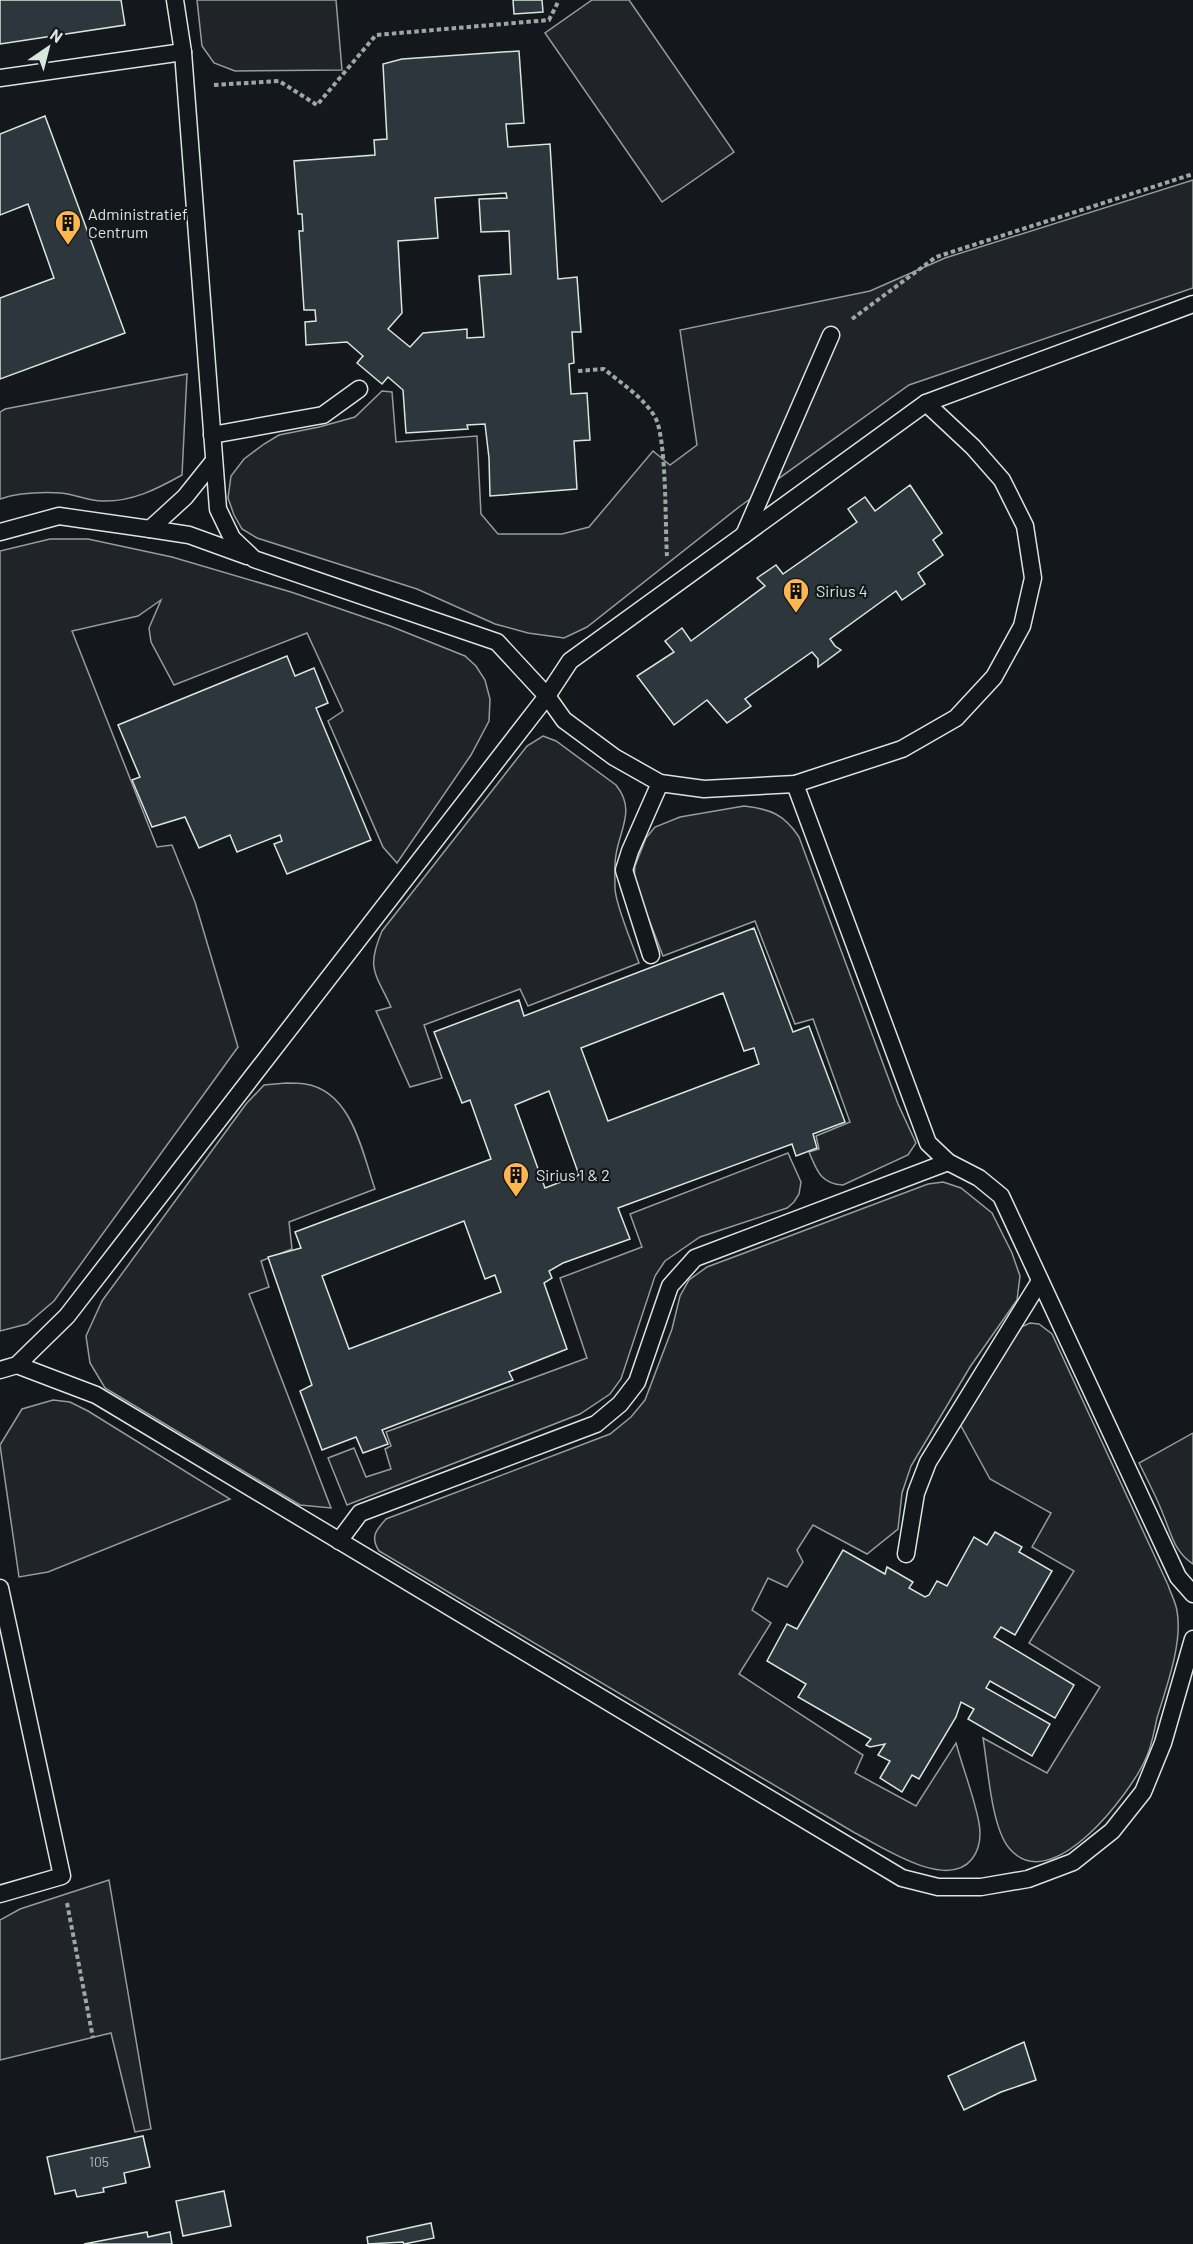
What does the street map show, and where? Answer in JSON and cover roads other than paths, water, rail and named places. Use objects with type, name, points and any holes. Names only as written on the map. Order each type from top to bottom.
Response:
[{"type":"lane","points":[[175,0],[186,87],[218,509],[232,538],[255,559]]},
{"type":"lane","points":[[0,78],[183,52]]},
{"type":"lane","points":[[0,1370],[17,1365],[67,1316],[547,696],[570,662],[926,403],[1193,304]]},
{"type":"lane","points":[[743,536],[831,335]]},
{"type":"lane","points":[[212,435],[323,415],[359,389]]},
{"type":"lane","points":[[0,532],[59,516],[189,536],[497,642],[547,696],[564,720],[614,757],[660,783],[704,789],[795,784],[902,749],[956,718],[994,677],[1022,626],[1033,578],[1025,526],[1002,480],[973,447],[926,403]]},
{"type":"lane","points":[[150,529],[185,497],[213,462]]},
{"type":"lane","points":[[651,955],[624,870],[660,783]]},
{"type":"lane","points":[[795,784],[928,1143],[948,1162],[979,1178],[1001,1196],[1178,1577],[1193,1594]]},
{"type":"lane","points":[[339,1541],[360,1513],[596,1424],[620,1404],[637,1382],[670,1286],[695,1258],[948,1162]]},
{"type":"lane","points":[[906,1554],[916,1493],[928,1462],[1040,1281]]},
{"type":"lane","points":[[17,1365],[96,1395],[902,1878],[938,1887],[981,1887],[1028,1879],[1073,1862],[1112,1831],[1143,1792],[1163,1743],[1193,1639]]},
{"type":"lane","points":[[0,1588],[62,1876],[0,1894]]},
{"type":"place","name":"Administratief Centrum","points":[[68,246]]},
{"type":"place","name":"Sirius 4","points":[[796,614]]},
{"type":"place","name":"Sirius 1 & 2","points":[[516,1198]]}]
